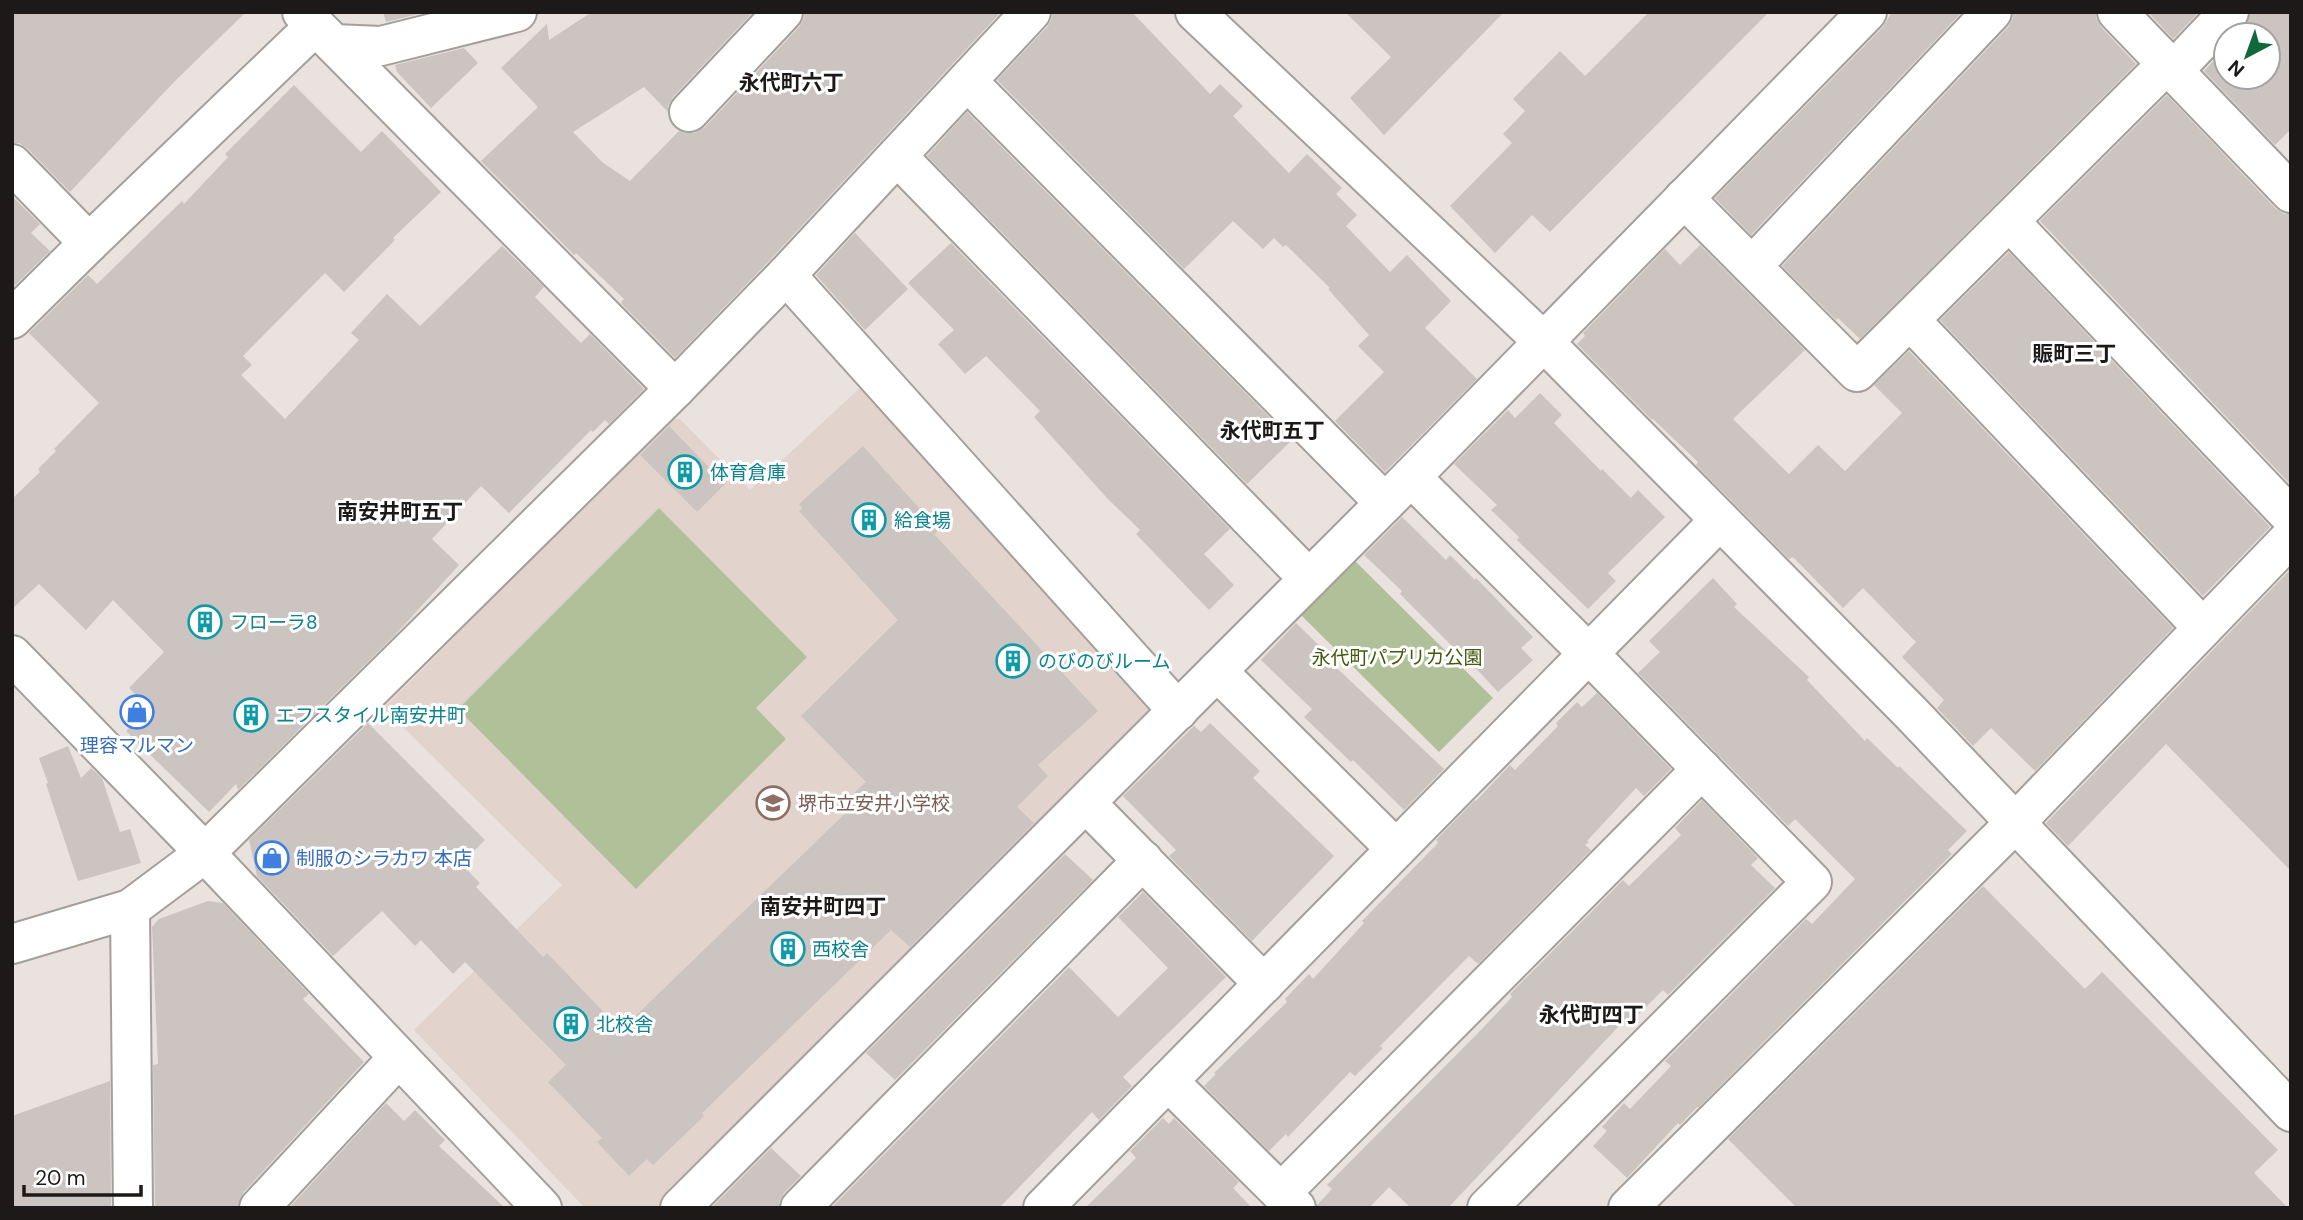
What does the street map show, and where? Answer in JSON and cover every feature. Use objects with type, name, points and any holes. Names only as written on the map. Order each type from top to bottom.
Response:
[{"type":"street","points":[[317,27],[381,46],[517,12]]},
{"type":"street","points":[[689,112],[783,12]]},
{"type":"street","points":[[12,944],[130,909],[205,853],[675,389],[786,275],[1031,12]]},
{"type":"street","points":[[1195,12],[1544,342],[1911,713],[2291,1112]]},
{"type":"street","points":[[680,1208],[1398,490],[1867,12]]},
{"type":"street","points":[[1752,266],[1992,12]]},
{"type":"street","points":[[2117,12],[2291,193]]},
{"type":"street","points":[[1684,198],[1857,372],[2229,12]]},
{"type":"street","points":[[12,319],[317,27]]},
{"type":"street","points":[[317,27],[675,389]]},
{"type":"street","points":[[967,81],[1398,490],[1589,654],[1812,882],[1487,1208]]},
{"type":"street","points":[[897,156],[1309,579]]},
{"type":"street","points":[[12,164],[89,243]]},
{"type":"street","points":[[2009,222],[2291,517]]},
{"type":"street","points":[[786,275],[1178,711]]},
{"type":"street","points":[[1910,320],[2203,628]]},
{"type":"street","points":[[1043,1208],[1720,520]]},
{"type":"street","points":[[1628,1208],[2015,823],[2291,537]]},
{"type":"street","points":[[12,655],[205,853],[542,1208]]},
{"type":"street","points":[[1217,671],[1396,849]]},
{"type":"street","points":[[1168,1081],[1288,1200],[1702,769]]},
{"type":"street","points":[[1086,803],[1264,984]]},
{"type":"street","points":[[800,1208],[1143,860]]},
{"type":"street","points":[[130,909],[133,1208]]},
{"type":"street","points":[[259,1208],[398,1058]]},
{"type":"shaded area","name":"堺市立安井小学校","points":[[862,386],[1151,703],[1148,721],[665,1208],[585,1208],[414,1030],[562,885],[384,708],[671,419],[680,419],[750,490]]},
{"type":"green space","points":[[659,508],[807,657],[756,708],[786,739],[636,889],[458,709]]},
{"type":"green space","name":"永代町パプリカ公園","points":[[1355,561],[1493,698],[1439,752],[1301,615]]},
{"type":"building","points":[[12,12],[246,12],[175,81],[70,192],[28,149],[19,143],[12,143]]},
{"type":"building","points":[[383,12],[426,12],[386,22]]},
{"type":"building","points":[[592,12],[753,12],[673,97],[668,112],[644,87],[573,132],[602,162],[630,181],[679,131],[695,133],[705,127],[799,27],[804,12],[1001,12],[675,358],[621,303],[624,299],[576,253],[574,255],[481,161],[538,107],[501,68],[547,24],[549,40]]},
{"type":"building","points":[[1052,12],[1132,12],[1210,94],[1220,84],[1243,106],[1233,116],[1289,173],[1307,154],[1342,188],[1336,194],[1357,215],[1346,226],[1390,272],[1407,255],[1451,301],[1425,328],[1477,379],[1385,472],[1335,421],[1384,372],[1358,346],[1369,335],[1328,289],[1330,288],[1286,245],[1283,247],[1274,238],[1263,249],[1233,221],[1184,269],[997,80],[1047,27]]},
{"type":"building","points":[[1345,12],[1504,12],[1384,135],[1350,98],[1391,57]]},
{"type":"building","points":[[1649,12],[1769,12],[1550,232],[1532,215],[1495,253],[1450,206],[1512,143],[1503,134],[1525,111],[1513,99],[1560,51],[1585,76]]},
{"type":"building","points":[[1892,12],[1962,12],[1751,235],[1715,198],[1883,27]]},
{"type":"building","points":[[2013,12],[2096,12],[2101,27],[2136,64],[1860,339],[1838,318],[1836,320],[1782,266],[2008,27]]},
{"type":"building","points":[[2148,12],[2199,12],[2173,39]]},
{"type":"building","points":[[2250,12],[2291,12],[2291,129],[2275,145],[2223,91],[2282,91],[2282,21],[2247,21]]},
{"type":"building","points":[[464,48],[478,63],[431,108],[397,72],[395,65]]},
{"type":"building","points":[[2212,62],[2212,79],[2204,71]]},
{"type":"building","points":[[294,85],[361,152],[382,131],[441,192],[393,238],[395,240],[344,292],[325,273],[243,356],[252,365],[241,375],[285,419],[359,340],[351,333],[387,294],[420,326],[502,246],[544,287],[535,297],[581,343],[590,334],[644,389],[609,424],[605,420],[593,432],[591,430],[509,513],[481,486],[432,539],[459,565],[394,636],[238,790],[236,784],[209,812],[126,731],[149,708],[129,688],[164,652],[113,600],[86,630],[39,584],[12,609],[12,499],[40,472],[38,469],[56,451],[54,449],[99,403],[29,333],[88,275],[97,284],[182,201],[184,204],[228,157],[225,154]]},
{"type":"building","points":[[2167,95],[2275,208],[2284,214],[2291,214],[2291,485],[2040,221]]},
{"type":"building","points":[[967,112],[1292,440],[1247,484],[927,156]]},
{"type":"building","points":[[12,196],[40,224],[31,233],[50,251],[12,288]]},
{"type":"building","points":[[855,233],[908,289],[865,330],[816,275]]},
{"type":"building","points":[[951,243],[1230,529],[1204,554],[1234,585],[1209,610],[1136,534],[1140,530],[1107,498],[1034,417],[1040,411],[986,356],[965,374],[938,344],[954,330],[908,283]]},
{"type":"building","points":[[1700,245],[1805,350],[1733,419],[1789,474],[1818,445],[1845,471],[1902,413],[1874,385],[1909,351],[2173,628],[2035,771],[1991,728],[1973,746],[1937,708],[1944,700],[1902,657],[1916,642],[1863,588],[1843,608],[1793,557],[1789,559],[1696,465],[1698,462],[1577,344],[1585,336],[1583,333],[1665,249],[1680,265]]},
{"type":"building","points":[[2009,252],[2270,527],[2203,596],[1940,320]]},
{"type":"building","points":[[1540,393],[1562,415],[1554,423],[1601,471],[1602,469],[1631,498],[1638,490],[1665,517],[1608,573],[1616,581],[1588,609],[1517,540],[1519,537],[1491,510],[1497,505],[1454,464],[1508,410],[1515,418]]},
{"type":"building","name":"体育倉庫","points":[[669,426],[725,484],[697,512],[640,455]]},
{"type":"building","points":[[863,446],[939,530],[934,534],[1098,711],[1038,765],[1048,776],[1017,807],[1034,823],[910,947],[891,930],[702,1113],[704,1116],[653,1165],[647,1159],[629,1176],[597,1142],[602,1138],[548,1082],[566,1065],[465,962],[453,974],[421,940],[415,946],[382,911],[333,956],[257,876],[249,840],[368,723],[485,840],[461,864],[480,883],[476,887],[543,957],[547,953],[621,1030],[860,799],[854,793],[866,782],[801,716],[898,620],[799,511],[802,508],[799,504]]},
{"type":"building","points":[[1402,517],[1446,560],[1450,555],[1475,580],[1476,578],[1533,637],[1521,648],[1533,660],[1498,692],[1364,555]]},
{"type":"building","points":[[2291,569],[2291,871],[2166,744],[2068,846],[2046,823]]},
{"type":"building","points":[[1713,578],[1737,604],[1734,607],[1809,677],[1807,680],[1865,741],[1867,738],[1898,768],[1899,766],[1967,831],[1948,850],[1952,854],[1698,1108],[1680,1125],[1678,1123],[1627,1178],[1593,1146],[1607,1131],[1602,1127],[1624,1103],[1630,1109],[1671,1066],[1665,1061],[1806,919],[1812,924],[1855,879],[1795,819],[1788,826],[1638,673],[1660,652],[1649,641]]},
{"type":"building","points":[[1296,623],[1329,655],[1326,658],[1444,769],[1404,810],[1304,717],[1312,709],[1261,660]]},
{"type":"building","points":[[1597,693],[1671,769],[1644,796],[1636,788],[1587,841],[1589,842],[1585,845],[1591,850],[1478,964],[1469,956],[1380,1046],[1383,1048],[1355,1076],[1350,1072],[1288,1137],[1286,1134],[1269,1151],[1204,1086],[1287,1002],[1285,999],[1309,974],[1313,979],[1364,923],[1362,921],[1438,843],[1436,840],[1510,765],[1515,770],[1558,726],[1556,723],[1577,702],[1582,707]]},
{"type":"building","points":[[1210,723],[1260,771],[1253,778],[1334,856],[1252,941],[1169,856],[1176,850],[1123,796],[1194,726],[1201,732]]},
{"type":"building","points":[[68,746],[81,778],[91,768],[102,778],[120,832],[130,829],[141,863],[78,881],[39,758]]},
{"type":"building","points":[[1702,800],[1758,858],[1751,865],[1775,888],[1668,995],[1663,990],[1627,1026],[1623,1022],[1448,1208],[1411,1208],[1389,1187],[1369,1208],[1317,1208],[1332,1189],[1327,1185],[1480,1031],[1512,997],[1510,994],[1623,880],[1629,886],[1681,835],[1675,828]]},
{"type":"building","points":[[1065,854],[1093,880],[895,1080],[866,1053]]},
{"type":"building","points":[[1983,886],[2085,989],[2102,972],[2278,1150],[2254,1173],[2288,1208],[1797,1208],[1728,1139]]},
{"type":"building","points":[[1143,892],[1226,977],[1123,1077],[1132,1086],[1099,1120],[1092,1112],[999,1208],[831,1208],[1069,967],[1118,1017],[1168,968],[1118,917]]},
{"type":"building","points":[[208,901],[223,903],[309,994],[303,999],[364,1062],[243,1193],[238,1208],[155,1208],[153,1065],[158,1064],[152,927],[159,919]]},
{"type":"building","points":[[110,1081],[111,1208],[12,1208],[12,1116]]},
{"type":"building","points":[[386,1103],[404,1121],[415,1110],[445,1140],[439,1146],[505,1208],[289,1208]]},
{"type":"building","points":[[1163,1118],[1169,1124],[1174,1118],[1239,1182],[1233,1188],[1252,1208],[1085,1208],[1136,1158],[1130,1151]]},
{"type":"building","points":[[771,1148],[801,1176],[784,1193],[779,1208],[711,1208]]},
{"type":"place","name":"体育倉庫","points":[[685,472]]},
{"type":"place","name":"給食場","points":[[869,520]]},
{"type":"place","name":"フローラ8","points":[[205,622]]},
{"type":"place","name":"のびのびルーム","points":[[1013,661]]},
{"type":"place","name":"理容マルマン","points":[[137,712]]},
{"type":"place","name":"エフスタイル南安井町","points":[[251,715]]},
{"type":"place","name":"堺市立安井小学校","points":[[773,803]]},
{"type":"place","name":"制服のシラカワ 本店","points":[[272,858]]},
{"type":"place","name":"西校舎","points":[[788,949]]},
{"type":"place","name":"北校舎","points":[[571,1024]]},
{"type":"district","name":"永代町六丁","points":[[791,83]]},
{"type":"district","name":"賑町三丁","points":[[2074,354]]},
{"type":"district","name":"永代町五丁","points":[[1272,431]]},
{"type":"district","name":"南安井町五丁","points":[[400,512]]},
{"type":"district","name":"南安井町四丁","points":[[823,907]]},
{"type":"district","name":"永代町四丁","points":[[1591,1015]]}]
